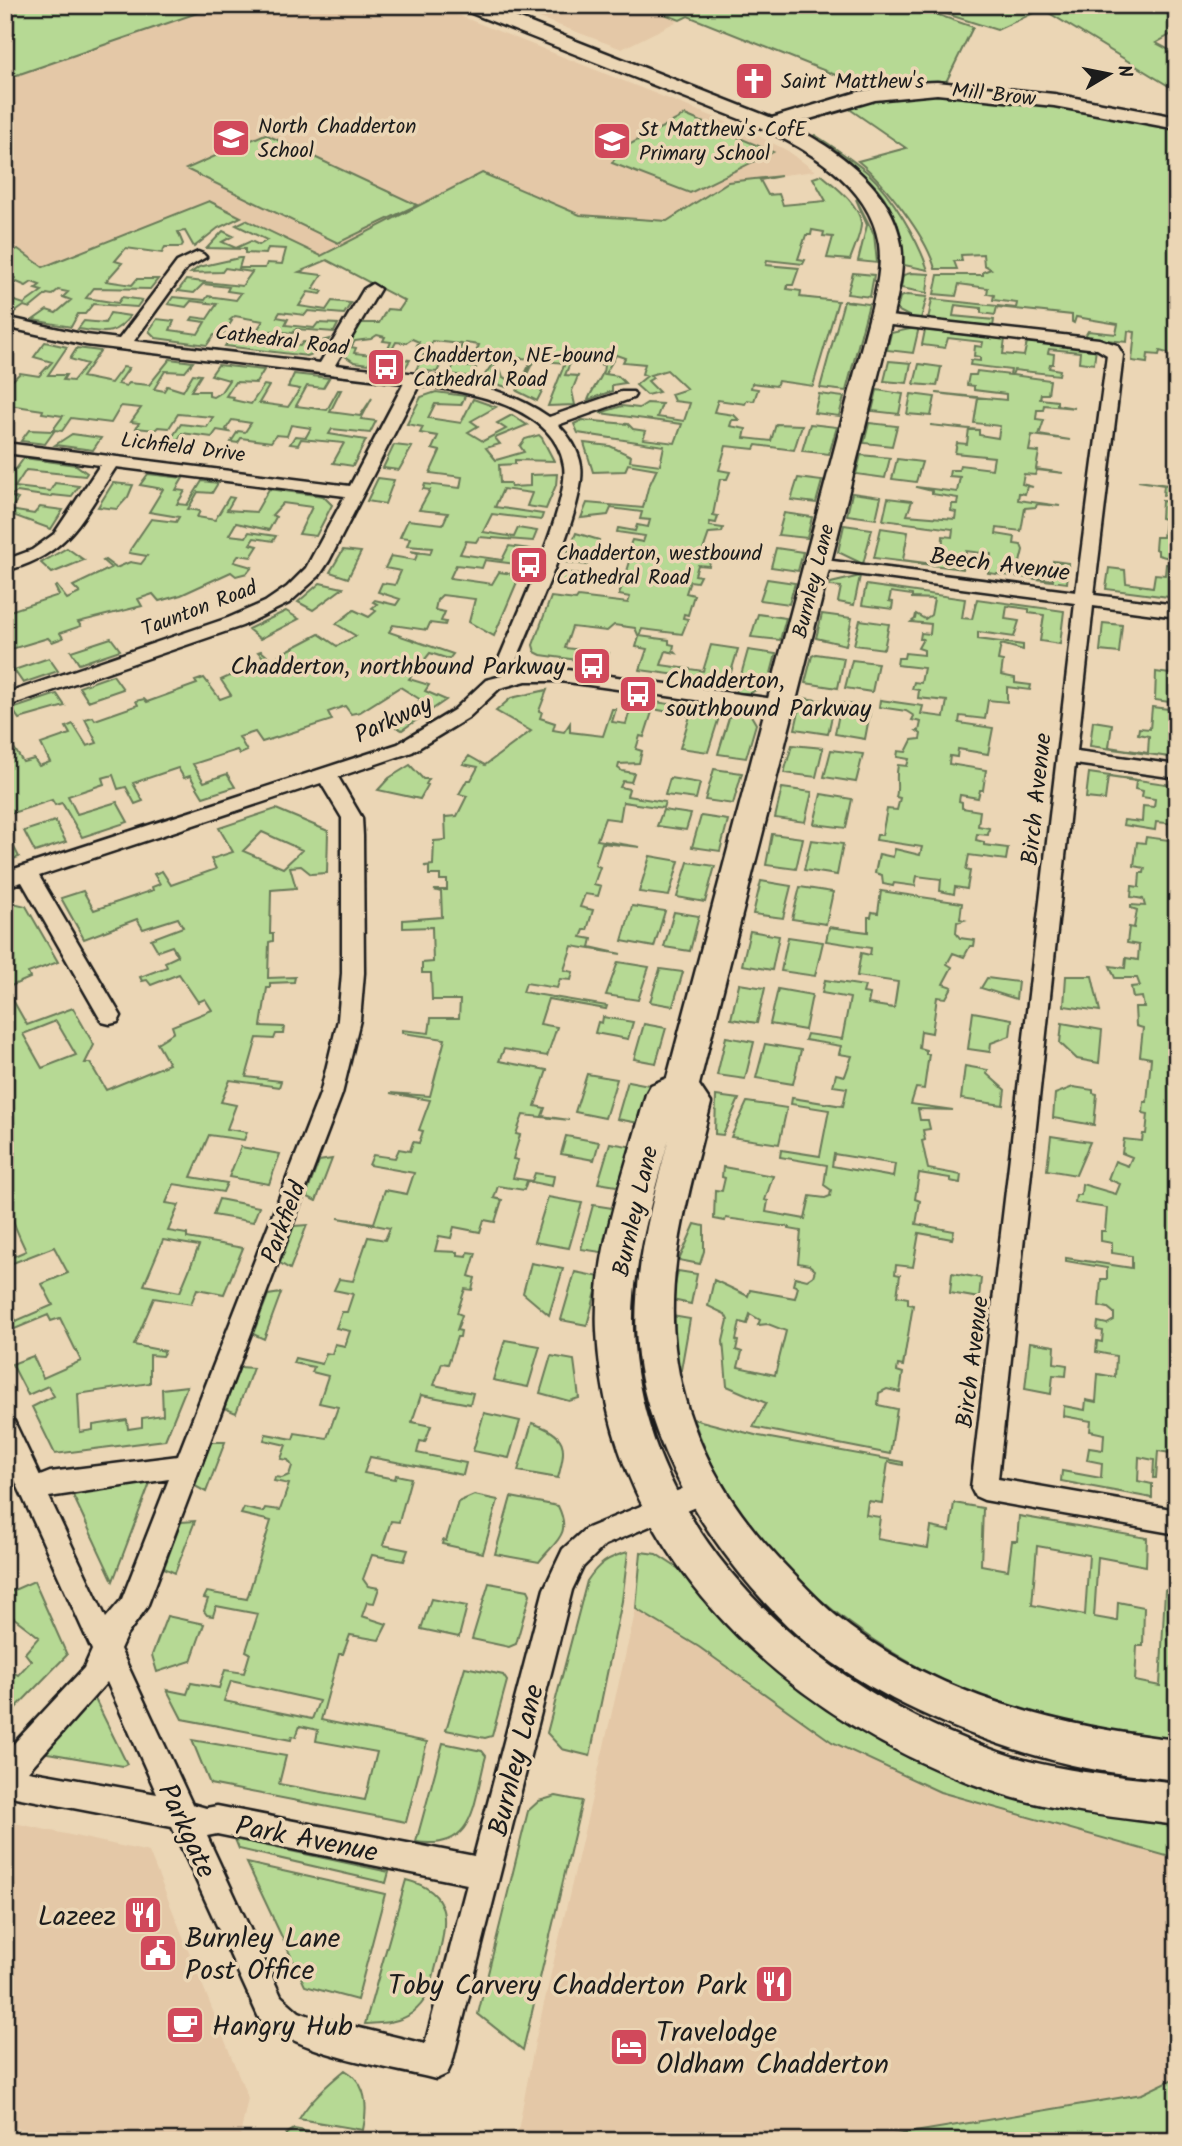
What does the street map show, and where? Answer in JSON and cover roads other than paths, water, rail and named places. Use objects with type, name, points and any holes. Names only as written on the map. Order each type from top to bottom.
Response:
[{"type":"street","name":"Burnley Lane","points":[[468,5],[771,125],[803,141],[840,166],[877,208],[887,232],[891,260],[880,320],[682,1086],[694,1103],[658,1255],[654,1304],[656,1348],[664,1396],[703,1492],[730,1534],[793,1603],[838,1642],[888,1674],[926,1693],[1038,1735],[1084,1747],[1177,1760]]},
{"type":"street","name":"Mill Brow","points":[[771,125],[796,115],[867,97],[929,88],[978,90],[1096,106],[1177,123]]},
{"type":"street","points":[[124,344],[182,265],[198,257]]},
{"type":"street","points":[[325,368],[372,289]]},
{"type":"street","points":[[357,314],[375,316]]},
{"type":"street","name":"Birch Avenue","points":[[880,320],[1098,344],[1114,351],[984,1488],[1177,1522]]},
{"type":"street","name":"Cathedral Road","points":[[5,322],[57,335],[414,379],[487,392],[531,412],[547,423],[560,436],[570,454],[573,485],[506,664],[512,677]]},
{"type":"street","name":"Taunton Road","points":[[5,701],[228,625],[277,602],[313,572],[414,379]]},
{"type":"street","points":[[547,423],[629,394]]},
{"type":"street","name":"Lichfield Drive","points":[[5,448],[356,492]]},
{"type":"street","points":[[5,566],[38,554],[60,538],[111,461]]},
{"type":"street","name":"Beech Avenue","points":[[817,565],[1177,611]]},
{"type":"street","name":"Parkway","points":[[5,880],[390,754],[422,739],[461,714],[493,684],[512,677],[561,675],[781,705]]},
{"type":"street","points":[[1068,756],[1177,772]]},
{"type":"street","name":"Parkfield","points":[[106,1651],[116,1628],[138,1597],[188,1469],[327,1107],[349,1024],[354,974],[353,826],[344,801],[327,775]]},
{"type":"street","points":[[27,873],[110,1016]]},
{"type":"street","name":"Burnley Lane","points":[[682,1086],[663,1094],[621,1262],[615,1305],[617,1363],[624,1406],[639,1457],[662,1510],[708,1576],[751,1623],[812,1677],[875,1719],[936,1750],[1001,1773],[1072,1791],[1177,1804]]},
{"type":"street","name":"Parkgate","points":[[5,1429],[270,2007],[288,2023],[310,2032],[436,2063]]},
{"type":"street","points":[[34,1491],[50,1484],[168,1467],[188,1469]]},
{"type":"street","name":"Burnley Lane","points":[[436,2063],[558,1589],[573,1558],[596,1538],[703,1492]]},
{"type":"street","name":"Park Avenue","points":[[106,1651],[95,1677],[10,1769],[5,1780],[486,1873]]},
{"type":"place","name":"Saint Matthew's","points":[[754,81]]},
{"type":"place","name":"North Chadderton School","points":[[231,138]]},
{"type":"place","name":"St Matthew's CofE Primary School","points":[[612,141]]},
{"type":"place","name":"Chadderton, NE-bound Cathedral Road","points":[[386,367]]},
{"type":"place","name":"Chadderton, westbound Cathedral Road","points":[[529,565]]},
{"type":"place","name":"Chadderton, northbound Parkway","points":[[592,666]]},
{"type":"place","name":"Chadderton, southbound Parkway","points":[[638,694]]},
{"type":"place","name":"Lazeez","points":[[143,1915]]},
{"type":"place","name":"Burnley Lane Post Office","points":[[158,1953]]},
{"type":"place","name":"Toby Carvery Chadderton Park","points":[[774,1984]]},
{"type":"place","name":"Hangry Hub","points":[[185,2025]]},
{"type":"place","name":"Travelodge Oldham Chadderton","points":[[629,2047]]}]
